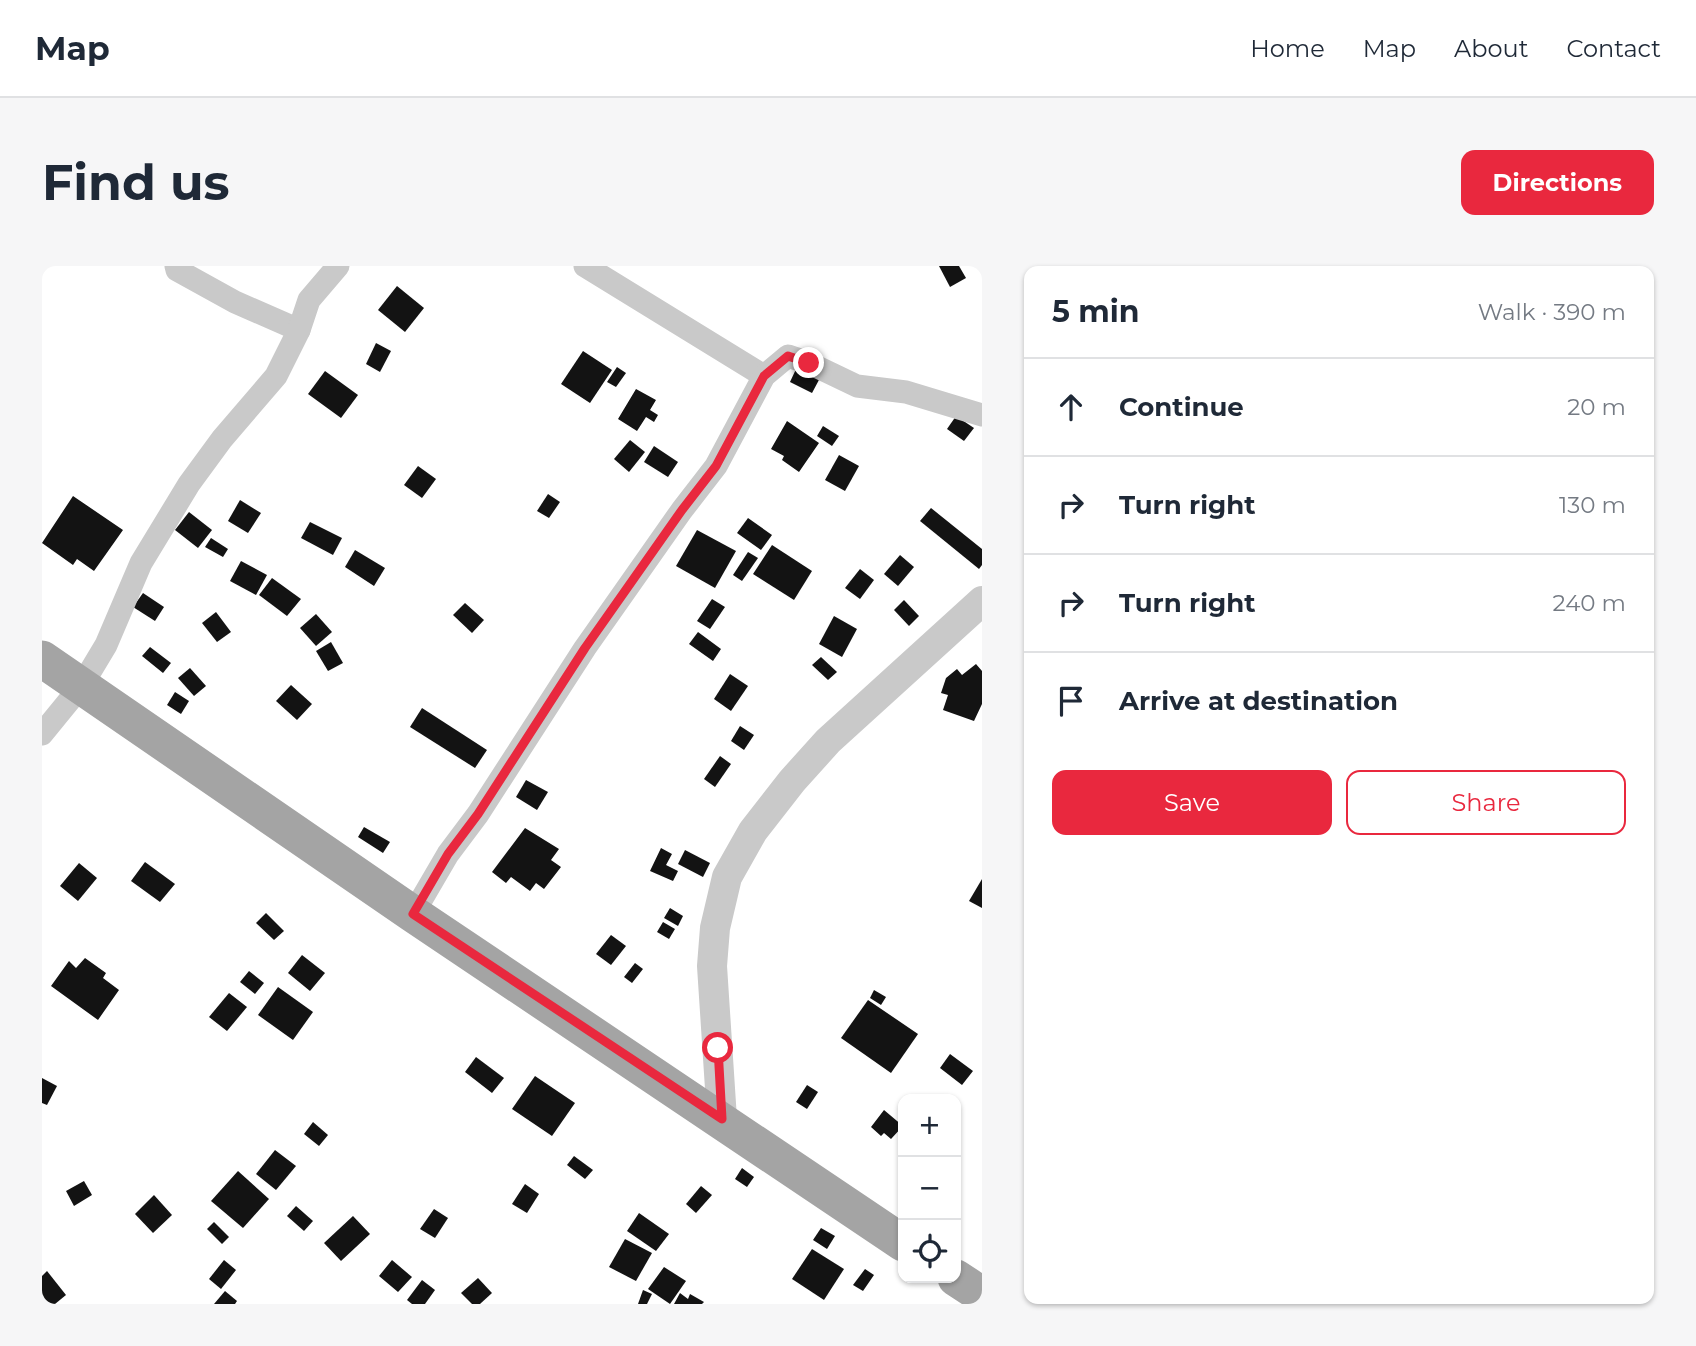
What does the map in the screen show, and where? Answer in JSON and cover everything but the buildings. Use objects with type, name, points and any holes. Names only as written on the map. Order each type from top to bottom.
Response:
[{"type":"main road","points":[[42,659],[413,914],[898,1240]]},
{"type":"main road","points":[[961,1281],[982,1295]]},
{"type":"street","points":[[176,266],[177,270],[235,302],[299,330]]},
{"type":"street","points":[[42,734],[82,685],[106,645],[141,563],[175,506],[222,439],[276,376],[299,330],[309,299],[338,266]]},
{"type":"street","points":[[585,266],[764,376]]},
{"type":"street","points":[[413,914],[448,854],[478,814],[585,648],[716,466],[764,376],[788,356],[857,386],[906,392],[982,415]]},
{"type":"street","points":[[722,1119],[712,966],[715,928],[727,877],[753,831],[792,780],[828,741],[982,601]]},
{"type":"route","points":[[718,1048],[722,1119],[413,914],[448,854],[478,814],[585,648],[716,466],[764,376],[788,356],[809,363]]}]
